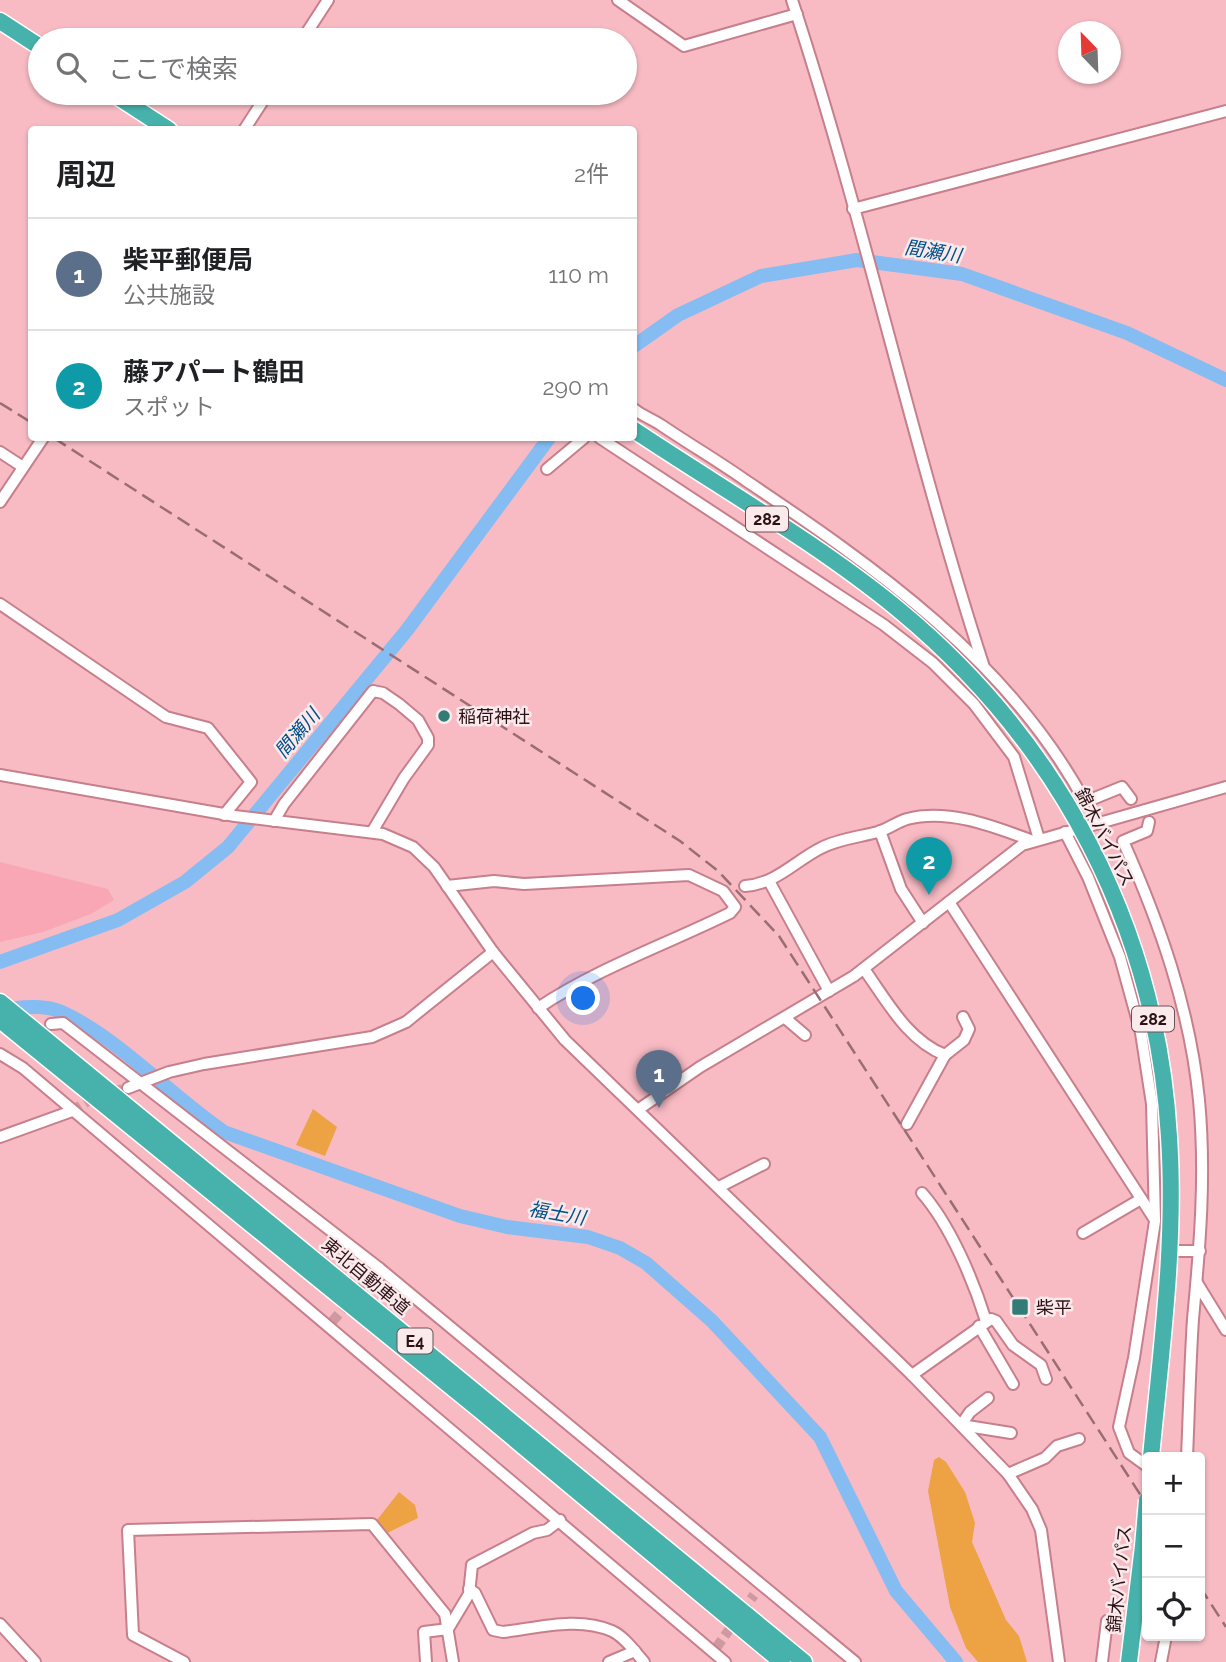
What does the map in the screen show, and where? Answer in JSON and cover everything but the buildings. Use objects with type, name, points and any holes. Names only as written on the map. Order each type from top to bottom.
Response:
[{"type":"highway","points":[[0,21],[28,39]]},
{"type":"highway","points":[[130,105],[163,126]]},
{"type":"highway","name":"錦木バイパス","points":[[637,432],[864,583],[939,646],[986,693],[1025,738],[1072,830],[1103,871],[1121,913],[1148,993],[1167,1106],[1162,1223],[1169,1251],[1151,1452]]},
{"type":"highway","name":"東北自動車道","points":[[0,1002],[804,1662]]},
{"type":"highway","name":"東北自動車道","points":[[3,1023],[782,1662]]},
{"type":"highway","name":"錦木バイパス","points":[[1129,1662],[1146,1515]]},
{"type":"street","points":[[310,28],[328,0]]},
{"type":"street","points":[[618,0],[684,46],[797,13]]},
{"type":"street","points":[[792,0],[878,294],[958,588],[983,664]]},
{"type":"street","points":[[247,126],[260,105]]},
{"type":"street","points":[[853,209],[1226,111]]},
{"type":"street","points":[[637,411],[745,479],[873,570],[983,664],[1029,719],[1085,802],[1122,787],[1131,799]]},
{"type":"street","points":[[0,502],[41,441]]},
{"type":"street","points":[[547,469],[580,441]]},
{"type":"street","points":[[605,441],[871,615],[933,663],[974,704],[1014,757],[1036,840]]},
{"type":"street","points":[[0,452],[23,467]]},
{"type":"street","points":[[0,604],[166,717],[208,727],[251,782],[230,815]]},
{"type":"street","points":[[271,821],[373,691],[383,693],[418,720],[428,738],[428,745],[404,778],[372,832]]},
{"type":"street","points":[[0,775],[230,815],[372,832],[396,838],[413,847],[434,867],[493,952],[565,1040],[912,1375],[1008,1474],[1032,1510],[1041,1530],[1059,1662]]},
{"type":"street","points":[[639,1109],[683,1077],[864,969],[1022,845],[1226,787]]},
{"type":"street","points":[[745,886],[769,881],[822,847],[880,831],[907,819],[938,816],[985,824],[1036,840]]},
{"type":"street","points":[[1149,822],[1147,831],[1123,841],[1165,943],[1189,1037],[1202,1135],[1200,1251],[1187,1452]]},
{"type":"street","points":[[880,831],[901,889],[923,923]]},
{"type":"street","points":[[447,886],[494,881],[524,884],[689,875],[723,891],[735,907],[730,913],[686,935],[625,959],[566,989],[538,1009]]},
{"type":"street","points":[[769,881],[829,991]]},
{"type":"street","points":[[949,902],[1142,1199],[1162,1223],[1119,1427],[1129,1452],[1142,1457]]},
{"type":"street","points":[[128,1088],[169,1072],[372,1037],[406,1022],[493,952]]},
{"type":"street","points":[[864,969],[912,1034],[927,1048],[945,1055]]},
{"type":"street","points":[[907,1124],[945,1055],[964,1040],[969,1029],[963,1017]]},
{"type":"street","points":[[785,1018],[805,1035]]},
{"type":"street","points":[[51,1024],[63,1023],[379,1268],[610,1462],[855,1662]]},
{"type":"street","points":[[0,1054],[23,1068],[330,1324],[725,1662]]},
{"type":"street","points":[[0,1137],[72,1111]]},
{"type":"street","points":[[719,1188],[764,1164]]},
{"type":"street","points":[[922,1193],[945,1222],[970,1275],[983,1323],[1013,1384]]},
{"type":"street","points":[[1083,1233],[1142,1199]]},
{"type":"street","points":[[1169,1251],[1200,1251]]},
{"type":"street","points":[[367,1280],[379,1268]]},
{"type":"street","points":[[1197,1283],[1226,1329]]},
{"type":"street","points":[[912,1375],[983,1323],[996,1321],[1013,1345],[1041,1365],[1046,1379]]},
{"type":"street","points":[[961,1426],[970,1412],[988,1398]]},
{"type":"street","points":[[961,1426],[1011,1433]]},
{"type":"street","points":[[1008,1474],[1045,1458],[1057,1446],[1080,1439]]},
{"type":"street","points":[[448,1629],[469,1594],[472,1565],[533,1533],[547,1530],[560,1520]]},
{"type":"street","points":[[184,1662],[133,1635],[128,1530],[372,1524],[444,1614],[453,1662]]},
{"type":"street","points":[[754,1595],[760,1583]]},
{"type":"street","points":[[469,1588],[475,1593],[493,1630],[503,1632],[575,1623],[615,1632],[644,1662]]},
{"type":"street","points":[[1102,1662],[1107,1621],[1112,1622]]},
{"type":"street","points":[[0,1624],[35,1662]]},
{"type":"street","points":[[426,1662],[424,1632],[448,1629]]},
{"type":"street","points":[[1161,1662],[1165,1641]]},
{"type":"street","points":[[609,1662],[635,1651]]},
{"type":"shaded area","points":[[0,862],[108,889],[114,900],[91,914],[43,932],[0,942]]},
{"type":"shaded area","points":[[313,1109],[337,1127],[325,1156],[296,1145]]},
{"type":"shaded area","points":[[939,1457],[946,1462],[965,1492],[975,1523],[972,1542],[1006,1620],[1019,1636],[1027,1662],[978,1662],[966,1648],[950,1607],[928,1491],[934,1460]]},
{"type":"shaded area","points":[[399,1492],[415,1505],[418,1518],[385,1534],[377,1520]]},
{"type":"waterway","name":"間瀬川","points":[[637,344],[678,315],[761,276],[857,260],[962,274],[1127,333],[1226,380]]},
{"type":"waterway","name":"間瀬川","points":[[0,962],[118,920],[185,882],[228,847],[407,630],[547,441]]},
{"type":"waterway","name":"福士川","points":[[0,1009],[45,1008],[80,1021],[122,1050],[224,1132],[460,1216],[507,1227],[588,1237],[620,1248],[646,1263],[712,1321],[820,1437],[896,1591],[956,1662]]},
{"type":"tunnel","points":[[72,1111],[97,1095],[128,1088]]},
{"type":"tunnel","points":[[332,1322],[367,1280]]},
{"type":"tunnel","points":[[716,1648],[754,1595]]},
{"type":"tunnel","points":[[1113,1622],[1142,1625]]},
{"type":"railway","points":[[0,403],[28,420]]},
{"type":"railway","points":[[59,441],[680,841],[718,871],[779,936],[1142,1497]]},
{"type":"railway","points":[[1205,1595],[1226,1627]]},
{"type":"place","name":"稲荷神社","points":[[444,716]]},
{"type":"place","name":"藤アパート鶴田","points":[[929,895]]},
{"type":"place","name":"柴平郵便局","points":[[659,1108]]},
{"type":"place","name":"柴平","points":[[1020,1307]]}]
